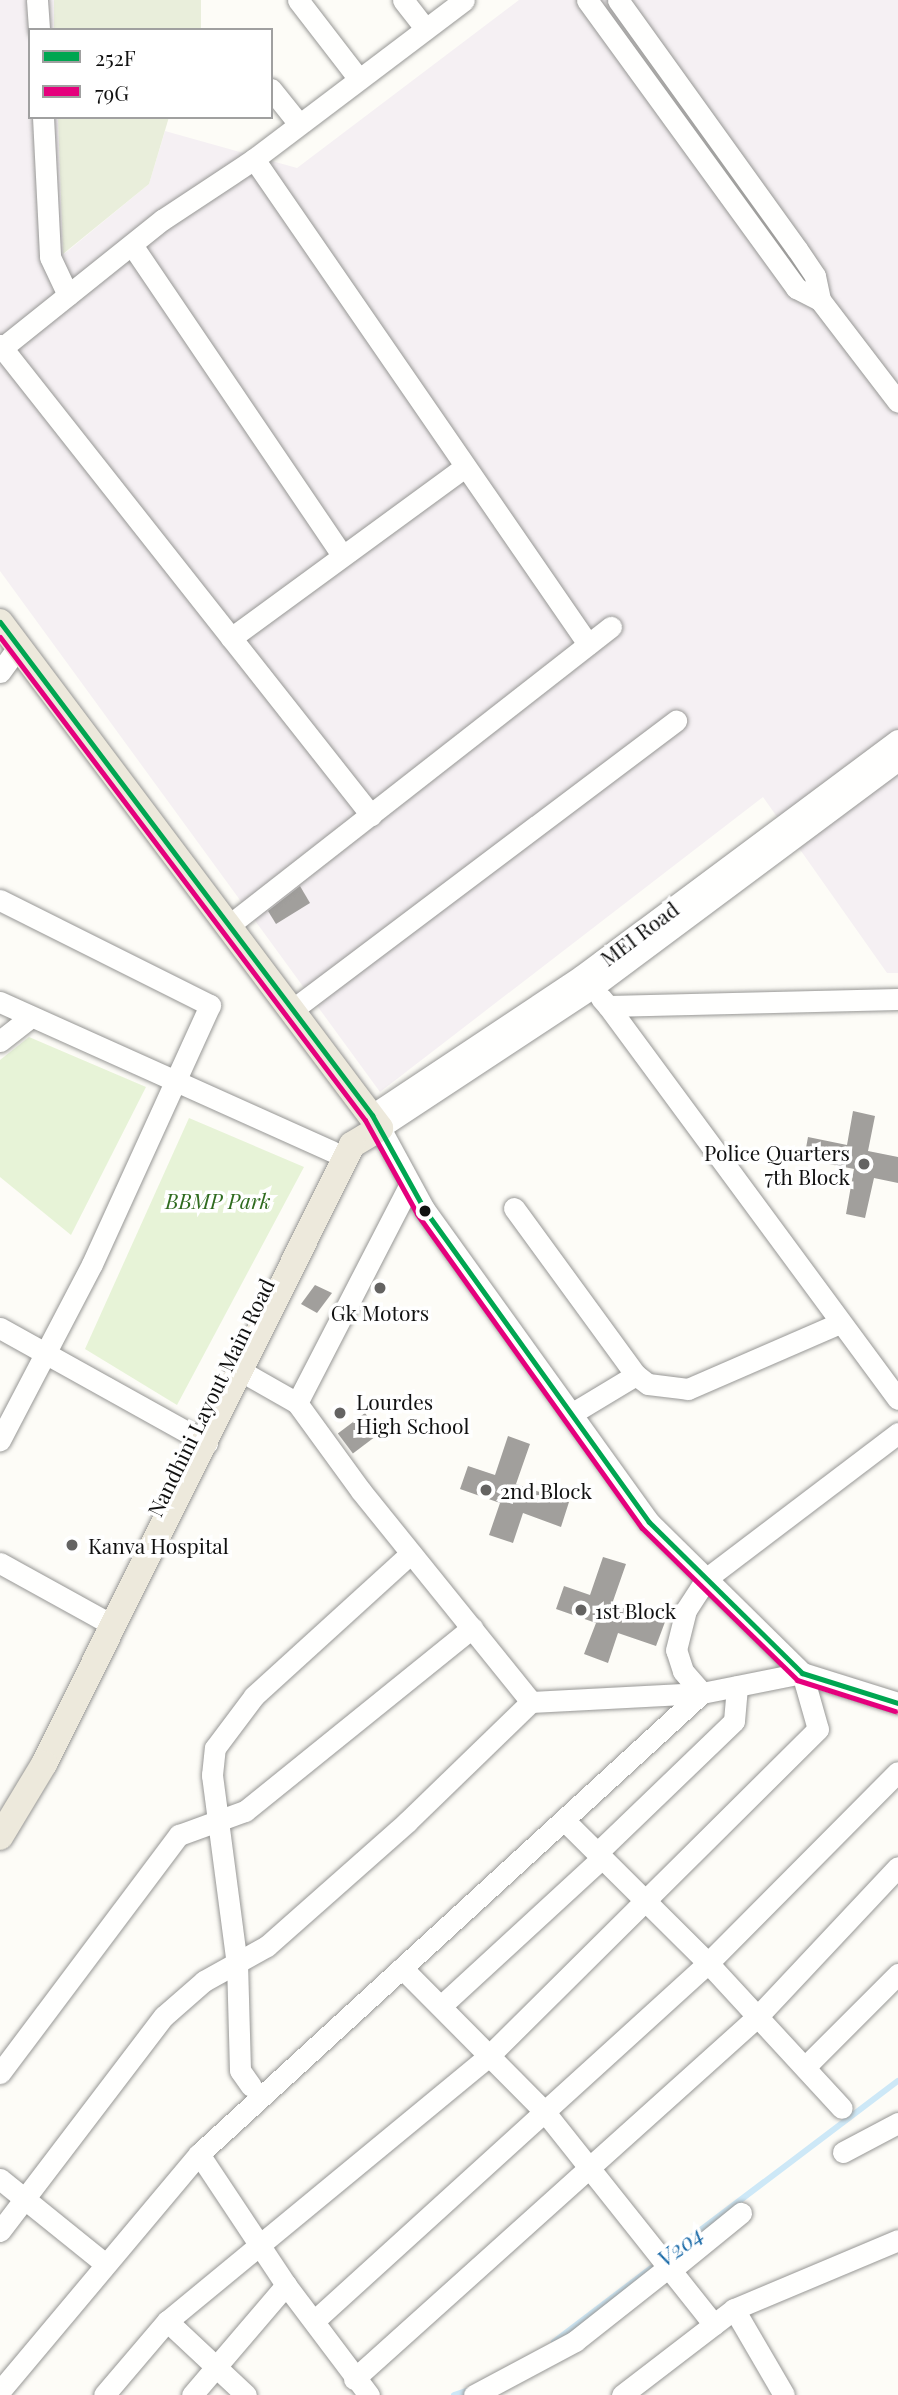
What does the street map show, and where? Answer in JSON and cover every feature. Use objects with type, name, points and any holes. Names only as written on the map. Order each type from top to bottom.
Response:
[{"type":"main road","points":[[0,622],[376,1121],[352,1146],[242,1371],[199,1439]]},
{"type":"main road","name":"Nandhini Layout Main Road","points":[[0,1802],[107,1622],[199,1439],[339,1137],[376,1121]]},
{"type":"main road","points":[[0,1838],[107,1622]]},
{"type":"street","points":[[37,0],[39,28]]},
{"type":"street","points":[[298,0],[358,78]]},
{"type":"street","points":[[403,0],[425,28]]},
{"type":"street","points":[[371,815],[1,346],[132,245],[254,159],[464,0]]},
{"type":"street","points":[[587,0],[796,288],[820,300]]},
{"type":"street","points":[[618,0],[797,249],[815,276],[820,300],[898,402]]},
{"type":"street","points":[[616,43],[638,28]]},
{"type":"street","points":[[273,92],[299,124]]},
{"type":"street","points":[[43,119],[50,257],[68,295]]},
{"type":"street","points":[[254,159],[588,644]]},
{"type":"street","points":[[132,245],[342,555]]},
{"type":"street","points":[[231,638],[465,467]]},
{"type":"street","points":[[228,926],[611,626]]},
{"type":"street","points":[[0,672],[18,647]]},
{"type":"street","points":[[292,1010],[676,721]]},
{"type":"street","name":"MEI Road","points":[[586,982],[898,740]]},
{"type":"street","name":"MEI Road","points":[[376,1121],[586,982],[898,760]]},
{"type":"street","points":[[0,900],[210,1004],[176,1081],[0,1440]]},
{"type":"street","points":[[586,982],[608,1006],[898,1399]]},
{"type":"street","points":[[608,1006],[896,1001]]},
{"type":"street","points":[[0,1002],[332,1151]]},
{"type":"street","points":[[0,1041],[31,1017]]},
{"type":"street","points":[[376,1121],[410,1184],[649,1522],[802,1673],[898,1703]]},
{"type":"street","points":[[297,1403],[410,1184]]},
{"type":"street","points":[[514,1208],[636,1375],[648,1384],[688,1389],[841,1323]]},
{"type":"street","points":[[0,1328],[199,1439]]},
{"type":"street","points":[[242,1371],[297,1403],[411,1553],[531,1702]]},
{"type":"street","points":[[571,1414],[636,1375]]},
{"type":"street","points":[[702,1693],[683,1671],[676,1650],[686,1610],[707,1578],[898,1433]]},
{"type":"street","points":[[251,2086],[240,2070],[237,1965],[222,1818],[212,1775],[221,1733],[411,1553]]},
{"type":"street","points":[[0,1563],[107,1622]]},
{"type":"street","points":[[0,2073],[179,1835],[245,1811],[472,1628]]},
{"type":"street","points":[[0,2231],[27,2201],[164,2016],[204,1982],[267,1946],[407,1822],[531,1702],[702,1693],[802,1673]]},
{"type":"street","points":[[104,2395],[167,2321],[490,2054],[818,1729],[802,1673]]},
{"type":"street","points":[[441,2006],[734,1721],[737,1686]]},
{"type":"street","points":[[0,2391],[104,2263],[199,2154],[702,1693]]},
{"type":"street","points":[[314,2321],[708,1963],[898,1772]]},
{"type":"street","points":[[565,1821],[708,1963],[842,2108]]},
{"type":"street","points":[[354,2379],[758,2016],[898,1867]]},
{"type":"street","points":[[402,1968],[544,2111],[667,2262],[714,2325]]},
{"type":"street","points":[[805,2067],[898,1974]]},
{"type":"street","points":[[843,2152],[898,2123]]},
{"type":"street","points":[[199,2154],[262,2243],[286,2286],[354,2379],[369,2395]]},
{"type":"street","points":[[0,2179],[104,2263]]},
{"type":"street","points":[[474,2395],[575,2340],[667,2262],[741,2213]]},
{"type":"street","points":[[628,2393],[734,2309],[898,2240]]},
{"type":"street","points":[[192,2395],[286,2286]]},
{"type":"street","points":[[734,2309],[784,2395]]},
{"type":"street","points":[[167,2321],[246,2395]]},
{"type":"shaded area","points":[[0,0],[54,0],[55,28],[28,28],[28,119],[58,119],[64,254],[149,184],[165,131],[297,168],[519,0],[898,0],[898,973],[887,973],[763,797],[380,1092],[0,571]]},
{"type":"green space","points":[[54,0],[201,0],[201,28],[54,28]]},
{"type":"green space","points":[[58,119],[168,119],[149,184],[63,254]]},
{"type":"green space","points":[[29,1037],[146,1087],[71,1235],[0,1177],[0,1060]]},
{"type":"green space","name":"BBMP Park","points":[[189,1118],[304,1167],[177,1405],[85,1349]]},
{"type":"building","points":[[300,886],[310,903],[276,924],[268,911]]},
{"type":"building","name":"Police Quarters 7th Block","points":[[853,1111],[875,1116],[868,1151],[898,1157],[898,1183],[874,1178],[865,1218],[846,1214],[854,1169],[804,1159],[808,1137],[847,1145]]},
{"type":"building","points":[[315,1285],[332,1293],[317,1313],[301,1304]]},
{"type":"building","points":[[365,1413],[380,1433],[353,1453],[338,1433]]},
{"type":"building","name":"2nd Block","points":[[508,1436],[530,1444],[516,1484],[569,1502],[561,1527],[523,1513],[513,1543],[489,1535],[500,1503],[460,1489],[468,1466],[495,1475]]},
{"type":"building","name":"1st Block","points":[[603,1557],[626,1564],[612,1604],[665,1622],[656,1646],[618,1633],[608,1663],[584,1654],[596,1623],[556,1609],[564,1586],[590,1595]]},
{"type":"waterway","name":"V204","points":[[665,2257],[898,2081]]},
{"type":"waterway","name":"V204","points":[[554,2342],[651,2268]]},
{"type":"waterway","name":"V204","points":[[454,2395],[472,2389]]},
{"type":"transit line","name":"252F","points":[[0,622],[372,1115],[424,1209],[649,1522],[802,1673],[898,1703]]},
{"type":"transit line","name":"79G","points":[[0,637],[365,1120],[417,1214],[642,1528],[797,1680],[895,1711]]},
{"type":"place","name":"Police Quarters 7th Block","points":[[864,1164]]},
{"type":"place","name":"Gk Motors","points":[[380,1288]]},
{"type":"place","name":"Lourdes High School","points":[[340,1413]]},
{"type":"place","name":"2nd Block","points":[[486,1490]]},
{"type":"place","name":"Kanva Hospital","points":[[72,1545]]},
{"type":"place","name":"1st Block","points":[[581,1610]]}]
